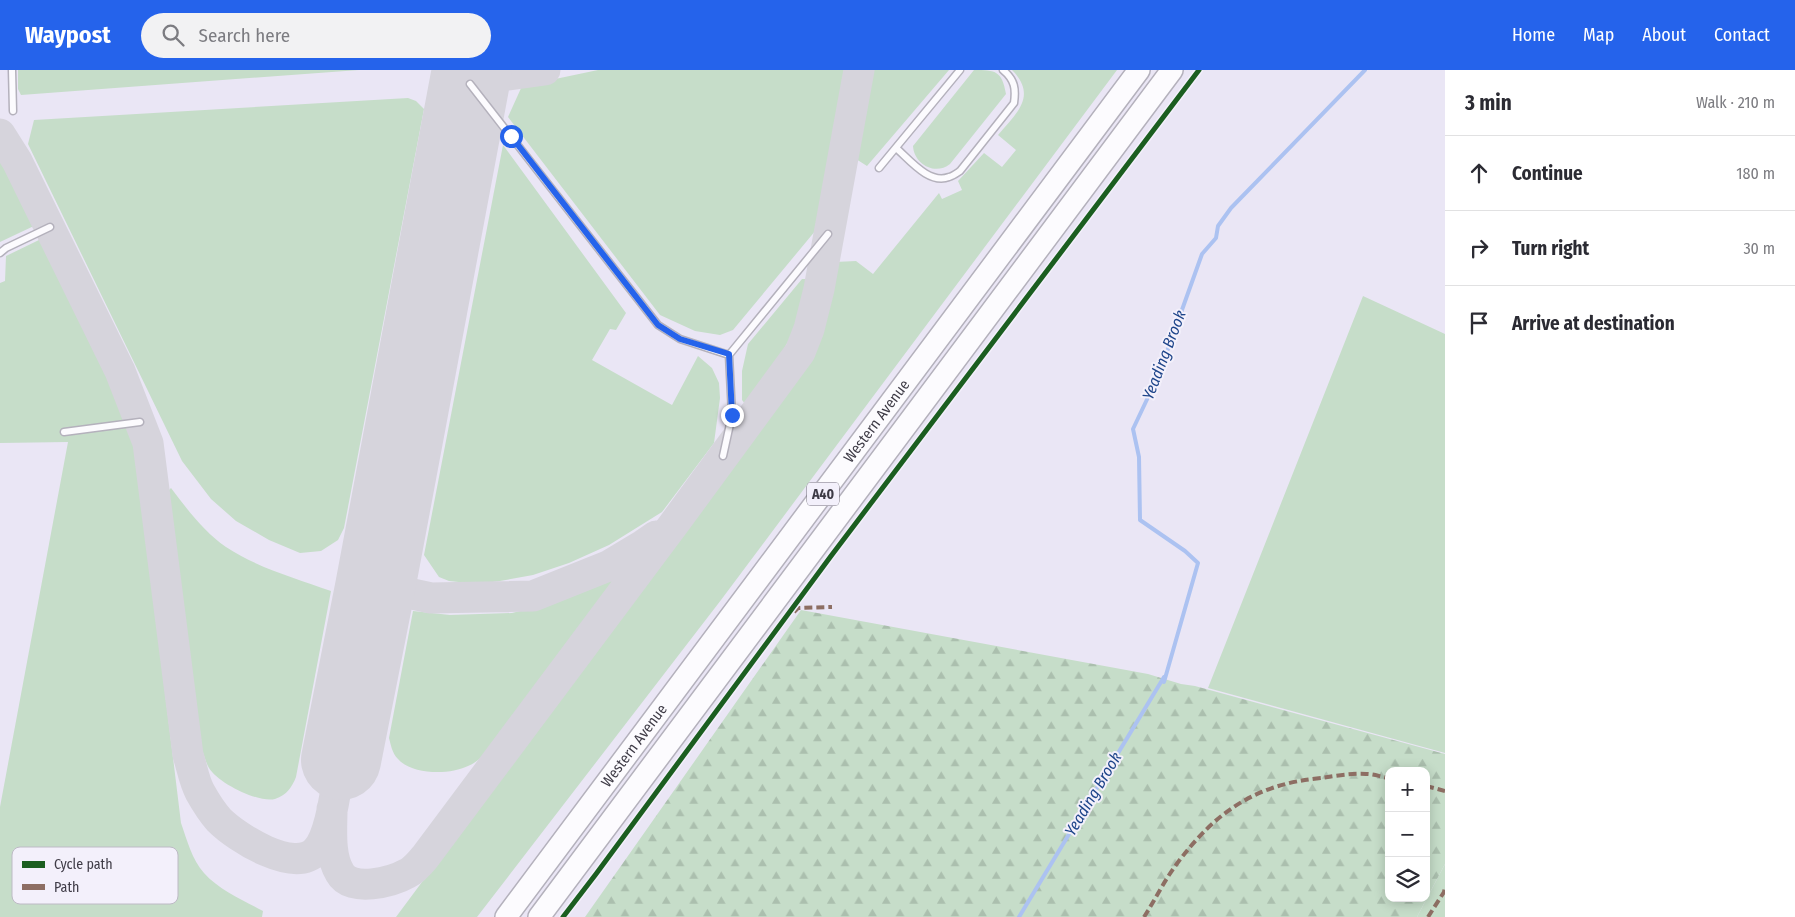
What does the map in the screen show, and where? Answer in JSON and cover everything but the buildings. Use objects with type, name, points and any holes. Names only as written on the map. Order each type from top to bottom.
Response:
[{"type":"highway","name":"Western Avenue","points":[[506,917],[1139,70]]},
{"type":"highway","name":"Western Avenue","points":[[539,917],[1172,70]]},
{"type":"lane","points":[[12,70],[12,111]]},
{"type":"lane","points":[[879,168],[960,70]]},
{"type":"lane","points":[[896,148],[926,174],[937,178],[948,178],[960,171],[1014,103],[1016,91],[1012,80],[1003,70]]},
{"type":"lane","points":[[470,84],[658,325],[680,339],[729,354]]},
{"type":"lane","points":[[0,253],[6,248],[50,227]]},
{"type":"lane","points":[[724,456],[732,415],[729,354],[828,234]]},
{"type":"lane","points":[[64,432],[140,422]]},
{"type":"green space","points":[[18,70],[359,70],[21,95],[18,89]]},
{"type":"green space","points":[[598,70],[846,70],[816,230],[733,330],[720,335],[695,331],[660,315],[508,117],[522,86]]},
{"type":"green space","points":[[873,70],[949,70],[867,166],[856,159]]},
{"type":"green space","points":[[974,70],[997,73],[1000,76],[1006,94],[950,164],[938,169],[926,166],[917,158],[913,146]]},
{"type":"green space","points":[[1012,70],[1117,70],[721,600],[477,917],[396,917],[805,366],[817,345],[825,320],[835,262],[856,261],[873,274],[939,193],[942,199],[962,190],[958,181],[984,153],[1002,167],[1016,150],[998,135],[1017,112],[1024,96],[1020,79]]},
{"type":"green space","points":[[408,98],[416,101],[424,109],[344,528],[338,540],[321,551],[300,553],[269,540],[236,521],[211,499],[182,461],[28,144],[34,120]]},
{"type":"green space","points":[[503,145],[626,313],[616,330],[610,329],[592,360],[672,405],[698,356],[712,368],[719,383],[720,398],[714,443],[662,512],[609,545],[569,563],[533,575],[478,584],[449,581],[439,577],[424,555]]},
{"type":"green space","points":[[0,155],[5,160],[36,225],[0,242]]},
{"type":"green space","points":[[41,239],[127,418],[134,438],[181,823],[193,856],[204,873],[224,890],[263,911],[262,917],[0,917],[0,807],[68,442],[0,443],[0,283],[5,281],[6,256]]},
{"type":"green space","points":[[802,279],[806,279],[802,303],[789,340],[776,362],[745,404],[742,400],[742,371],[748,344]]},
{"type":"green space","points":[[1363,296],[1445,334],[1445,753],[1208,688]]},
{"type":"green space","points":[[171,488],[203,527],[226,547],[264,567],[331,591],[296,777],[288,790],[275,799],[249,795],[221,780],[209,768],[202,750],[168,491]]},
{"type":"green space","points":[[615,575],[616,578],[492,746],[478,760],[460,769],[432,772],[412,768],[396,757],[389,738],[413,611],[450,615],[512,613],[540,606]]},
{"type":"green space","points":[[801,610],[1148,674],[1445,754],[1445,864],[1430,892],[1430,767],[1385,767],[1385,902],[1425,902],[1417,917],[585,917]]},
{"type":"green space","points":[[1445,864],[1445,917],[1417,917],[1425,902],[1430,902],[1430,892]]},
{"type":"waterway","name":"Yeading Brook","points":[[1164,682],[1198,563],[1185,551],[1140,520],[1139,457],[1133,429],[1159,374],[1202,254],[1216,238],[1218,226],[1231,208],[1365,70]]},
{"type":"waterway","name":"Yeading Brook","points":[[1019,917],[1164,677]]},
{"type":"taxiway","points":[[497,70],[509,75],[545,70]]},
{"type":"taxiway","points":[[332,809],[334,858],[336,866],[345,879],[353,883],[372,884],[392,880],[410,872],[417,866],[676,521],[800,352],[809,329],[819,289],[859,70]]},
{"type":"taxiway","points":[[0,134],[17,161],[120,371],[148,443],[188,755],[200,792],[219,820],[252,844],[280,856],[306,857],[316,851],[326,833],[333,808],[341,760]]},
{"type":"taxiway","points":[[383,544],[386,571],[391,582],[403,592],[431,598],[533,596],[608,566],[656,536]]},
{"type":"runway","points":[[341,760],[472,70]]},
{"type":"marked path","points":[[794,612],[798,608],[832,607]]},
{"type":"marked path","points":[[1144,917],[1172,871],[1190,847],[1205,830],[1238,804],[1256,794],[1297,781],[1355,774],[1385,777]]},
{"type":"marked path","points":[[1430,787],[1445,791]]},
{"type":"marked path","points":[[1428,917],[1444,892],[1445,887]]},
{"type":"cycle path","points":[[563,917],[831,556],[1199,70]]},
{"type":"route","points":[[511,136],[658,325],[680,339],[729,354],[732,415]]}]
